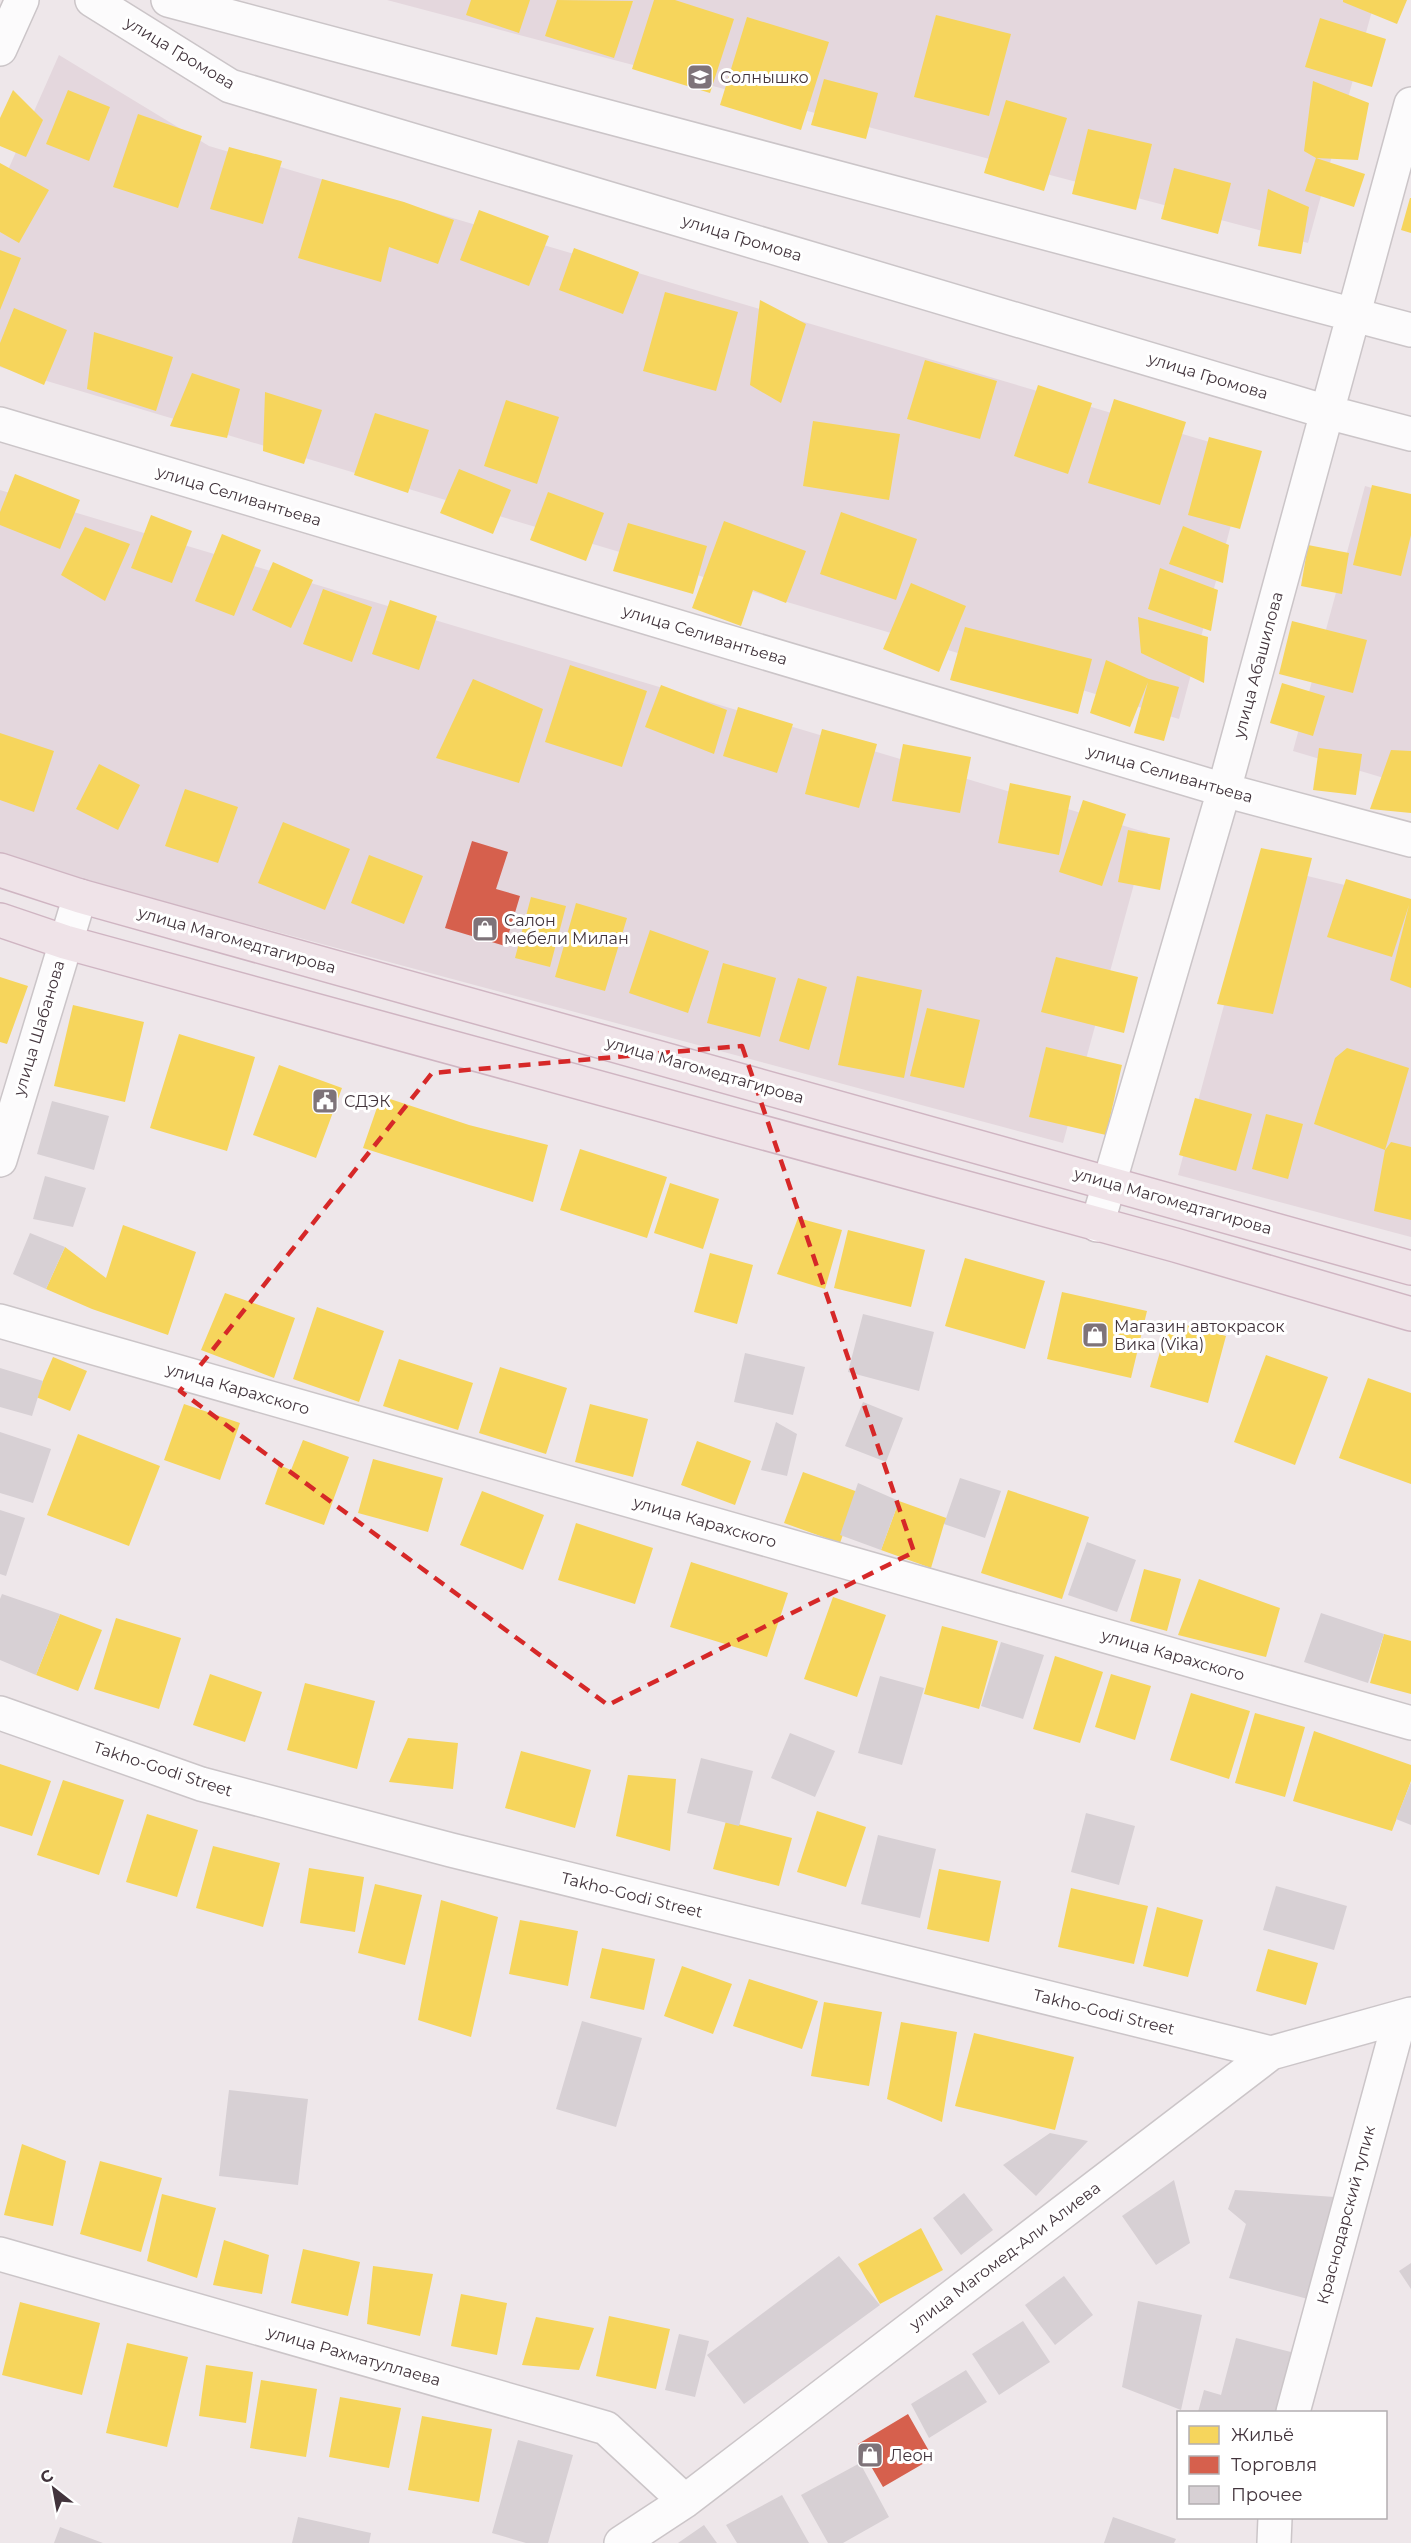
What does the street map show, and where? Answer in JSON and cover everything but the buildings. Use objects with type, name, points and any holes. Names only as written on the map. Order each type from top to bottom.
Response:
[{"type":"main road","name":"улица Магомедтагирова","points":[[0,870],[80,896],[1411,1268]]},
{"type":"main road","points":[[0,920],[65,942],[1097,1225],[1411,1314]]},
{"type":"street","points":[[0,49],[22,0]]},
{"type":"street","name":"улица Громова","points":[[92,0],[230,86],[1411,434]]},
{"type":"street","points":[[168,0],[1354,313],[1411,330]]},
{"type":"street","name":"улица Абашилова","points":[[1097,1225],[1224,790],[1411,104]]},
{"type":"street","name":"улица Селивантьева","points":[[0,424],[1224,790],[1411,840]]},
{"type":"street","name":"улица Шабанова","points":[[0,1160],[80,896]]},
{"type":"street","name":"улица Карахского","points":[[0,1321],[1411,1723]]},
{"type":"street","name":"Takho-Godi Street","points":[[0,1713],[201,1784],[451,1850],[1271,2053]]},
{"type":"street","name":"улица Магомед-Али Алиева","points":[[621,2543],[685,2501],[1271,2053],[1406,2016]]},
{"type":"street","name":"Краснодарский тупик","points":[[1293,2411],[1406,2016]]},
{"type":"street","name":"улица Рахматуллаева","points":[[0,2254],[606,2428],[685,2501]]},
{"type":"street","points":[[1274,2543],[1275,2519]]},
{"type":"highlighted area","points":[[742,1046],[914,1552],[608,1705],[180,1391],[432,1073]]},
{"type":"shaded area","points":[[387,0],[1375,0],[1308,243]]},
{"type":"shaded area","points":[[59,55],[209,146],[1250,454],[1179,719],[0,367],[0,188]]},
{"type":"shaded area","points":[[1365,486],[1411,499],[1411,786],[1293,751]]},
{"type":"shaded area","points":[[0,490],[1148,833],[1063,1143],[87,881],[0,852]]},
{"type":"shaded area","points":[[1262,865],[1411,901],[1411,1237],[1178,1175]]},
{"type":"place","name":"Солнышко","points":[[700,77]]},
{"type":"place","name":"Салон мебели Милан","points":[[485,929]]},
{"type":"place","name":"СДЭК","points":[[325,1101]]},
{"type":"place","name":"Магазин автокрасок Вика (Vika)","points":[[1095,1335]]},
{"type":"place","name":"Леон","points":[[870,2455]]}]
